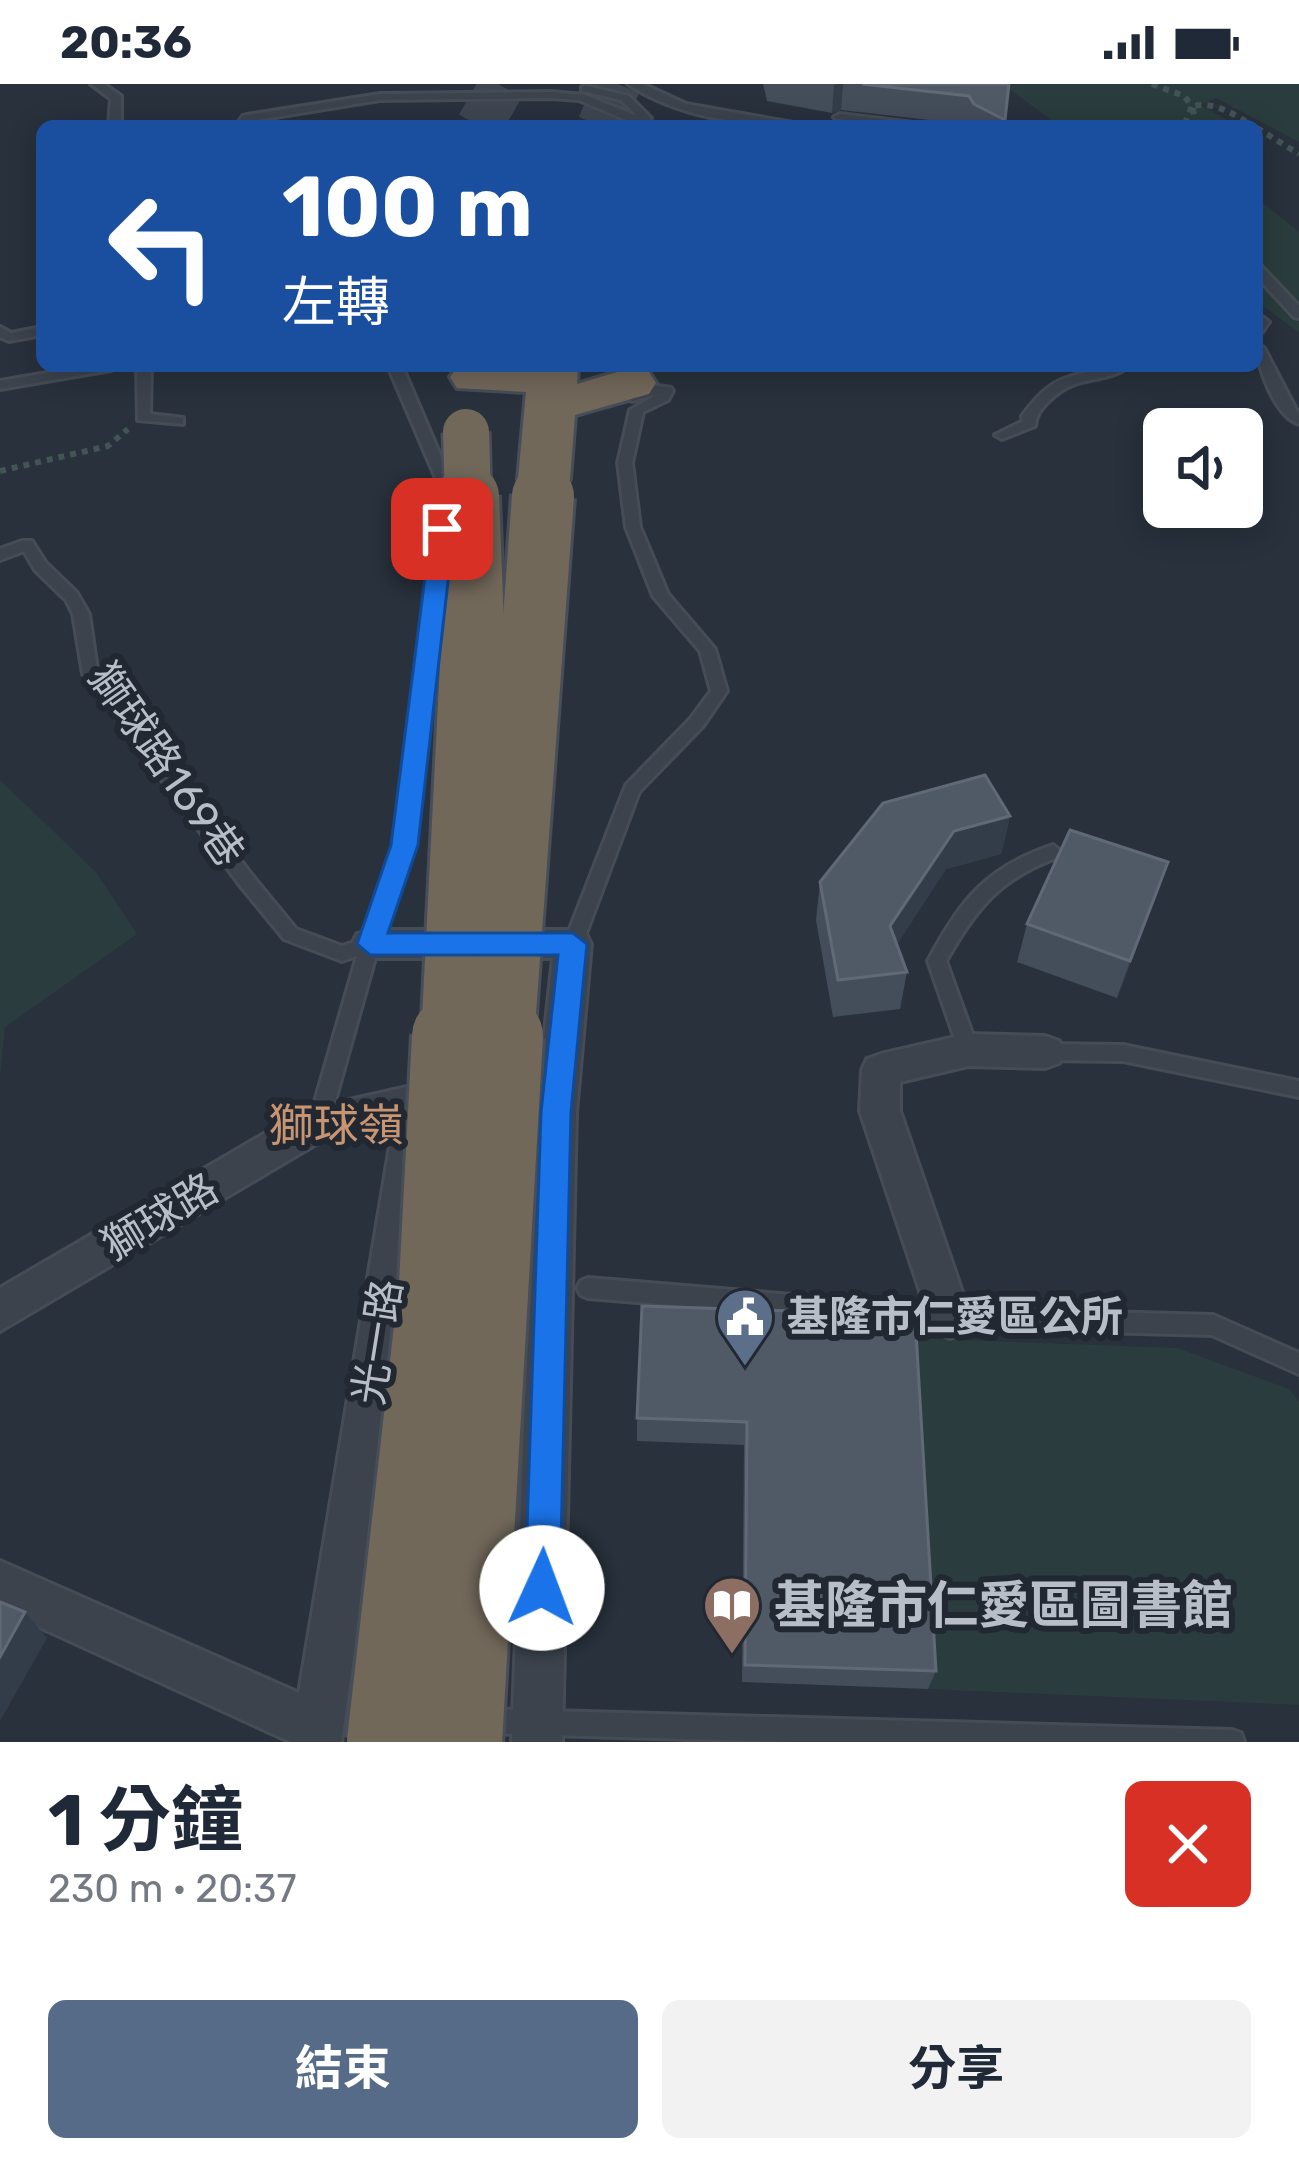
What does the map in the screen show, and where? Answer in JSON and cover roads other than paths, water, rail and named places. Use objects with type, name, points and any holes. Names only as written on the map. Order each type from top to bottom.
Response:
[{"type":"highway","points":[[413,1732],[473,626],[464,389],[626,381]]},
{"type":"highway","points":[[413,1732],[469,1605],[530,631],[551,382]]},
{"type":"street","name":"光一路","points":[[413,1732],[416,1101],[446,943]]},
{"type":"street","points":[[0,1585],[413,1732],[556,1112],[573,944],[370,944]]},
{"type":"street","points":[[950,1318],[880,1111],[880,1070],[968,1051],[1046,1052]]},
{"type":"street","name":"獅球路","points":[[0,1311],[319,1122],[416,1101],[556,1112]]},
{"type":"lane","points":[[97,84],[117,98],[115,120]]},
{"type":"lane","points":[[246,120],[290,109],[478,84]]},
{"type":"lane","points":[[538,84],[613,94],[634,105],[646,120]]},
{"type":"lane","points":[[634,84],[683,107],[758,120]]},
{"type":"lane","points":[[380,97],[581,97],[637,120]]},
{"type":"lane","points":[[840,117],[864,120]]},
{"type":"lane","points":[[1263,275],[1299,314]]},
{"type":"lane","points":[[0,331],[9,338],[36,332]]},
{"type":"lane","points":[[1263,360],[1291,417],[1299,420]]},
{"type":"lane","points":[[0,385],[76,372]]},
{"type":"lane","points":[[144,372],[142,417],[178,421]]},
{"type":"lane","points":[[319,1122],[370,944],[405,845],[448,490],[398,372]]},
{"type":"lane","points":[[1002,435],[1030,423],[1029,416],[1048,392],[1082,375],[1113,372]]},
{"type":"lane","points":[[573,944],[632,789],[697,722],[719,691],[707,649],[661,596],[633,527],[625,464],[637,410],[663,398],[666,391],[651,389],[631,397],[626,381]]},
{"type":"lane","name":"獅球路169巷","points":[[0,555],[27,544],[40,566],[72,597],[82,614],[89,670],[290,934],[342,954],[370,944]]},
{"type":"lane","points":[[968,1051],[937,961],[973,896],[1025,860],[1053,852]]},
{"type":"lane","points":[[1046,1052],[1124,1053],[1299,1089]]},
{"type":"lane","points":[[588,1288],[950,1318],[1214,1325],[1299,1364]]},
{"type":"lane","points":[[413,1732],[1232,1742]]},
{"type":"tunnel","points":[[482,120],[503,84]]},
{"type":"tunnel","points":[[603,120],[618,84]]},
{"type":"place","name":"基隆市仁愛區公所","points":[[745,1368]]},
{"type":"place","name":"基隆市仁愛區圖書館","points":[[732,1656]]},
{"type":"district","name":"獅球嶺","points":[[336,1125]]}]
